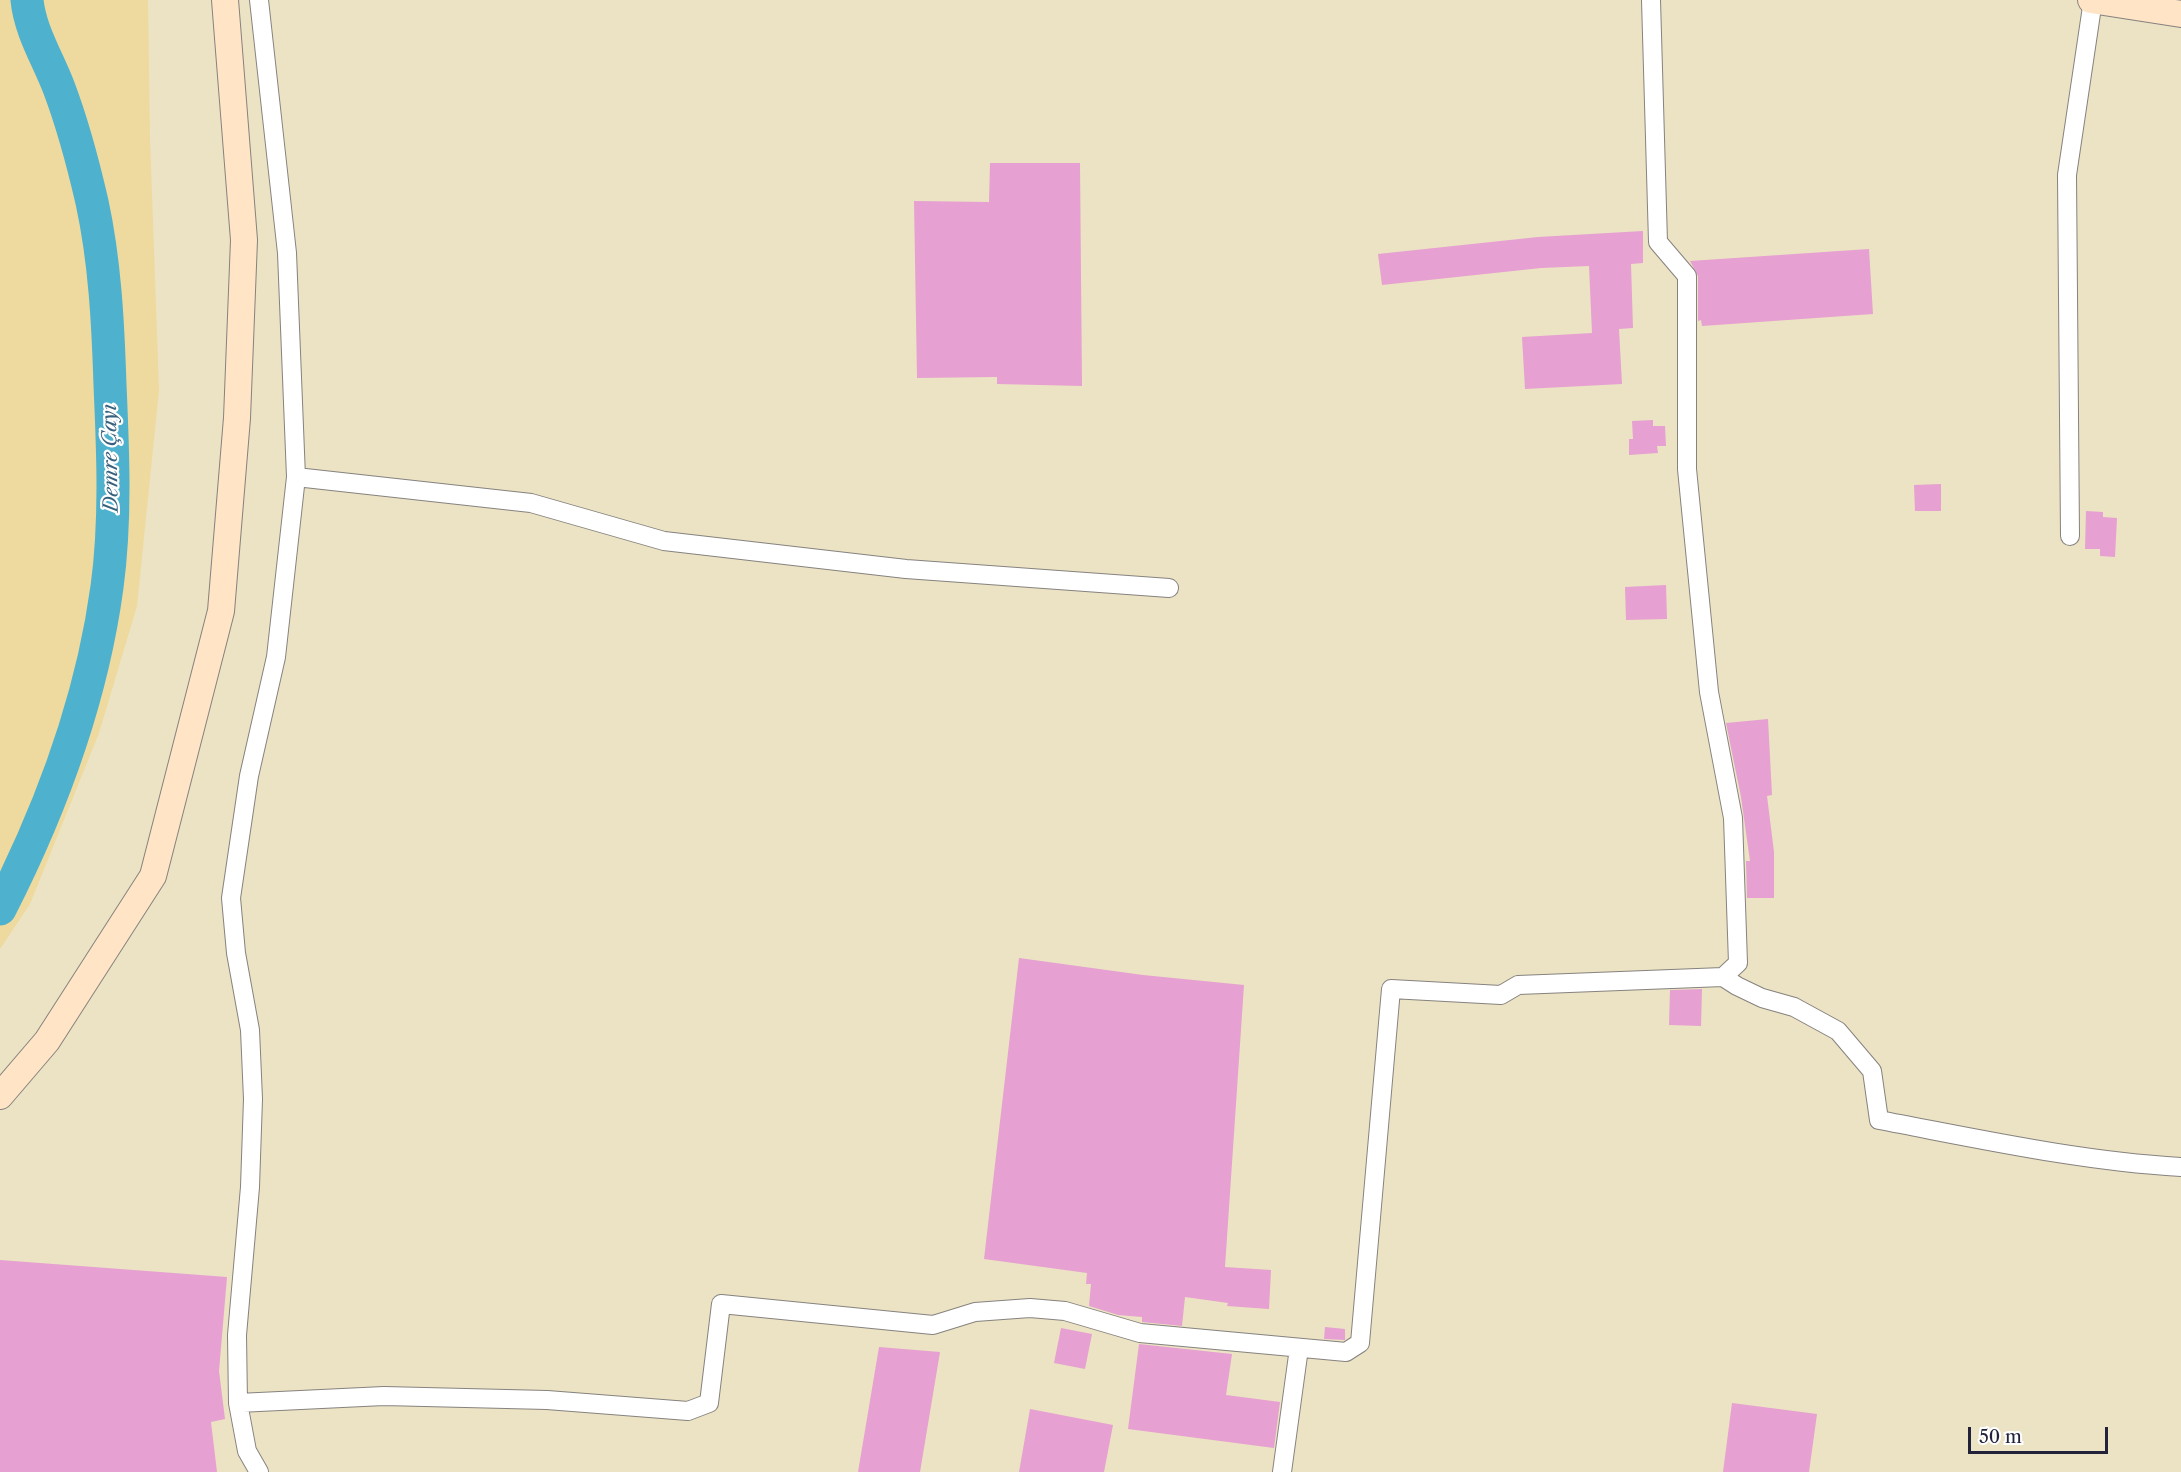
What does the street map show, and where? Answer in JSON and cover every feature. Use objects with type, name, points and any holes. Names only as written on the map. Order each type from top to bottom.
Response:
[{"type":"street","points":[[0,1095],[47,1041],[153,876],[221,611],[237,418],[244,240],[225,0]]},
{"type":"street","points":[[259,0],[287,253],[296,477],[276,657],[249,776],[231,898],[236,953],[250,1030],[253,1099],[250,1187],[237,1335],[238,1403],[247,1451],[259,1472]]},
{"type":"street","points":[[1652,0],[1658,242],[1687,276],[1687,469],[1709,692],[1733,818],[1738,963],[1723,976]]},
{"type":"street","points":[[2070,536],[2067,175],[2092,0],[2181,14]]},
{"type":"street","points":[[296,477],[531,503],[664,541],[906,569],[1169,588]]},
{"type":"street","points":[[238,1403],[384,1396],[547,1400],[688,1411],[709,1403],[721,1304],[933,1325],[975,1312],[1030,1308],[1065,1311],[1140,1333],[1346,1352],[1360,1343],[1391,989],[1501,995],[1518,985],[1723,976],[1737,986],[1762,998],[1794,1007],[1838,1031],[1872,1071],[1880,1120],[2069,1156],[2140,1165],[2181,1167]]},
{"type":"street","points":[[1281,1472],[1299,1348]]},
{"type":"sand","points":[[0,0],[148,0],[150,139],[159,390],[137,606],[99,733],[30,904],[0,949]]},
{"type":"building","points":[[990,163],[1080,163],[1082,386],[997,384],[997,377],[917,378],[914,201],[989,202]]},
{"type":"building","points":[[1643,231],[1643,263],[1631,264],[1633,328],[1619,329],[1622,384],[1525,389],[1522,337],[1592,333],[1589,266],[1541,268],[1382,285],[1378,254],[1538,237]]},
{"type":"building","points":[[1869,249],[1873,314],[1702,326],[1701,320],[1698,321],[1698,276],[1690,261]]},
{"type":"building","points":[[1653,420],[1653,426],[1665,426],[1666,446],[1657,446],[1658,453],[1629,455],[1629,439],[1633,439],[1632,421]]},
{"type":"building","points":[[1941,484],[1941,511],[1915,511],[1914,485]]},
{"type":"building","points":[[2086,511],[2103,512],[2103,517],[2117,518],[2115,557],[2100,556],[2100,549],[2085,549]]},
{"type":"building","points":[[1666,585],[1667,619],[1626,620],[1625,587]]},
{"type":"building","points":[[1768,719],[1772,795],[1767,796],[1774,852],[1774,898],[1747,898],[1746,861],[1750,861],[1741,797],[1726,723]]},
{"type":"building","points":[[1019,958],[1143,975],[1244,985],[1225,1267],[1271,1270],[1269,1309],[1227,1306],[1228,1303],[1185,1297],[1182,1326],[1142,1322],[1142,1317],[1118,1315],[1089,1306],[1091,1284],[1086,1284],[1087,1273],[984,1259]]},
{"type":"building","points":[[1702,989],[1701,1026],[1669,1025],[1670,990]]},
{"type":"building","points":[[0,1260],[227,1277],[219,1371],[225,1419],[211,1422],[217,1472],[0,1472]]},
{"type":"building","points":[[1325,1327],[1345,1329],[1345,1340],[1324,1339]]},
{"type":"building","points":[[1061,1328],[1092,1334],[1085,1369],[1054,1363]]},
{"type":"building","points":[[1139,1344],[1232,1354],[1226,1395],[1280,1402],[1274,1448],[1128,1429]]},
{"type":"building","points":[[879,1347],[940,1352],[920,1472],[858,1472]]},
{"type":"building","points":[[1732,1403],[1817,1414],[1809,1472],[1723,1472]]},
{"type":"building","points":[[1030,1409],[1113,1425],[1104,1472],[1019,1472]]},
{"type":"waterway","name":"Demre Çayı","points":[[0,909],[36,832],[80,711],[100,629],[107,587],[113,512],[108,339],[103,270],[96,225],[89,187],[73,130],[59,88],[32,23],[27,0]]}]
